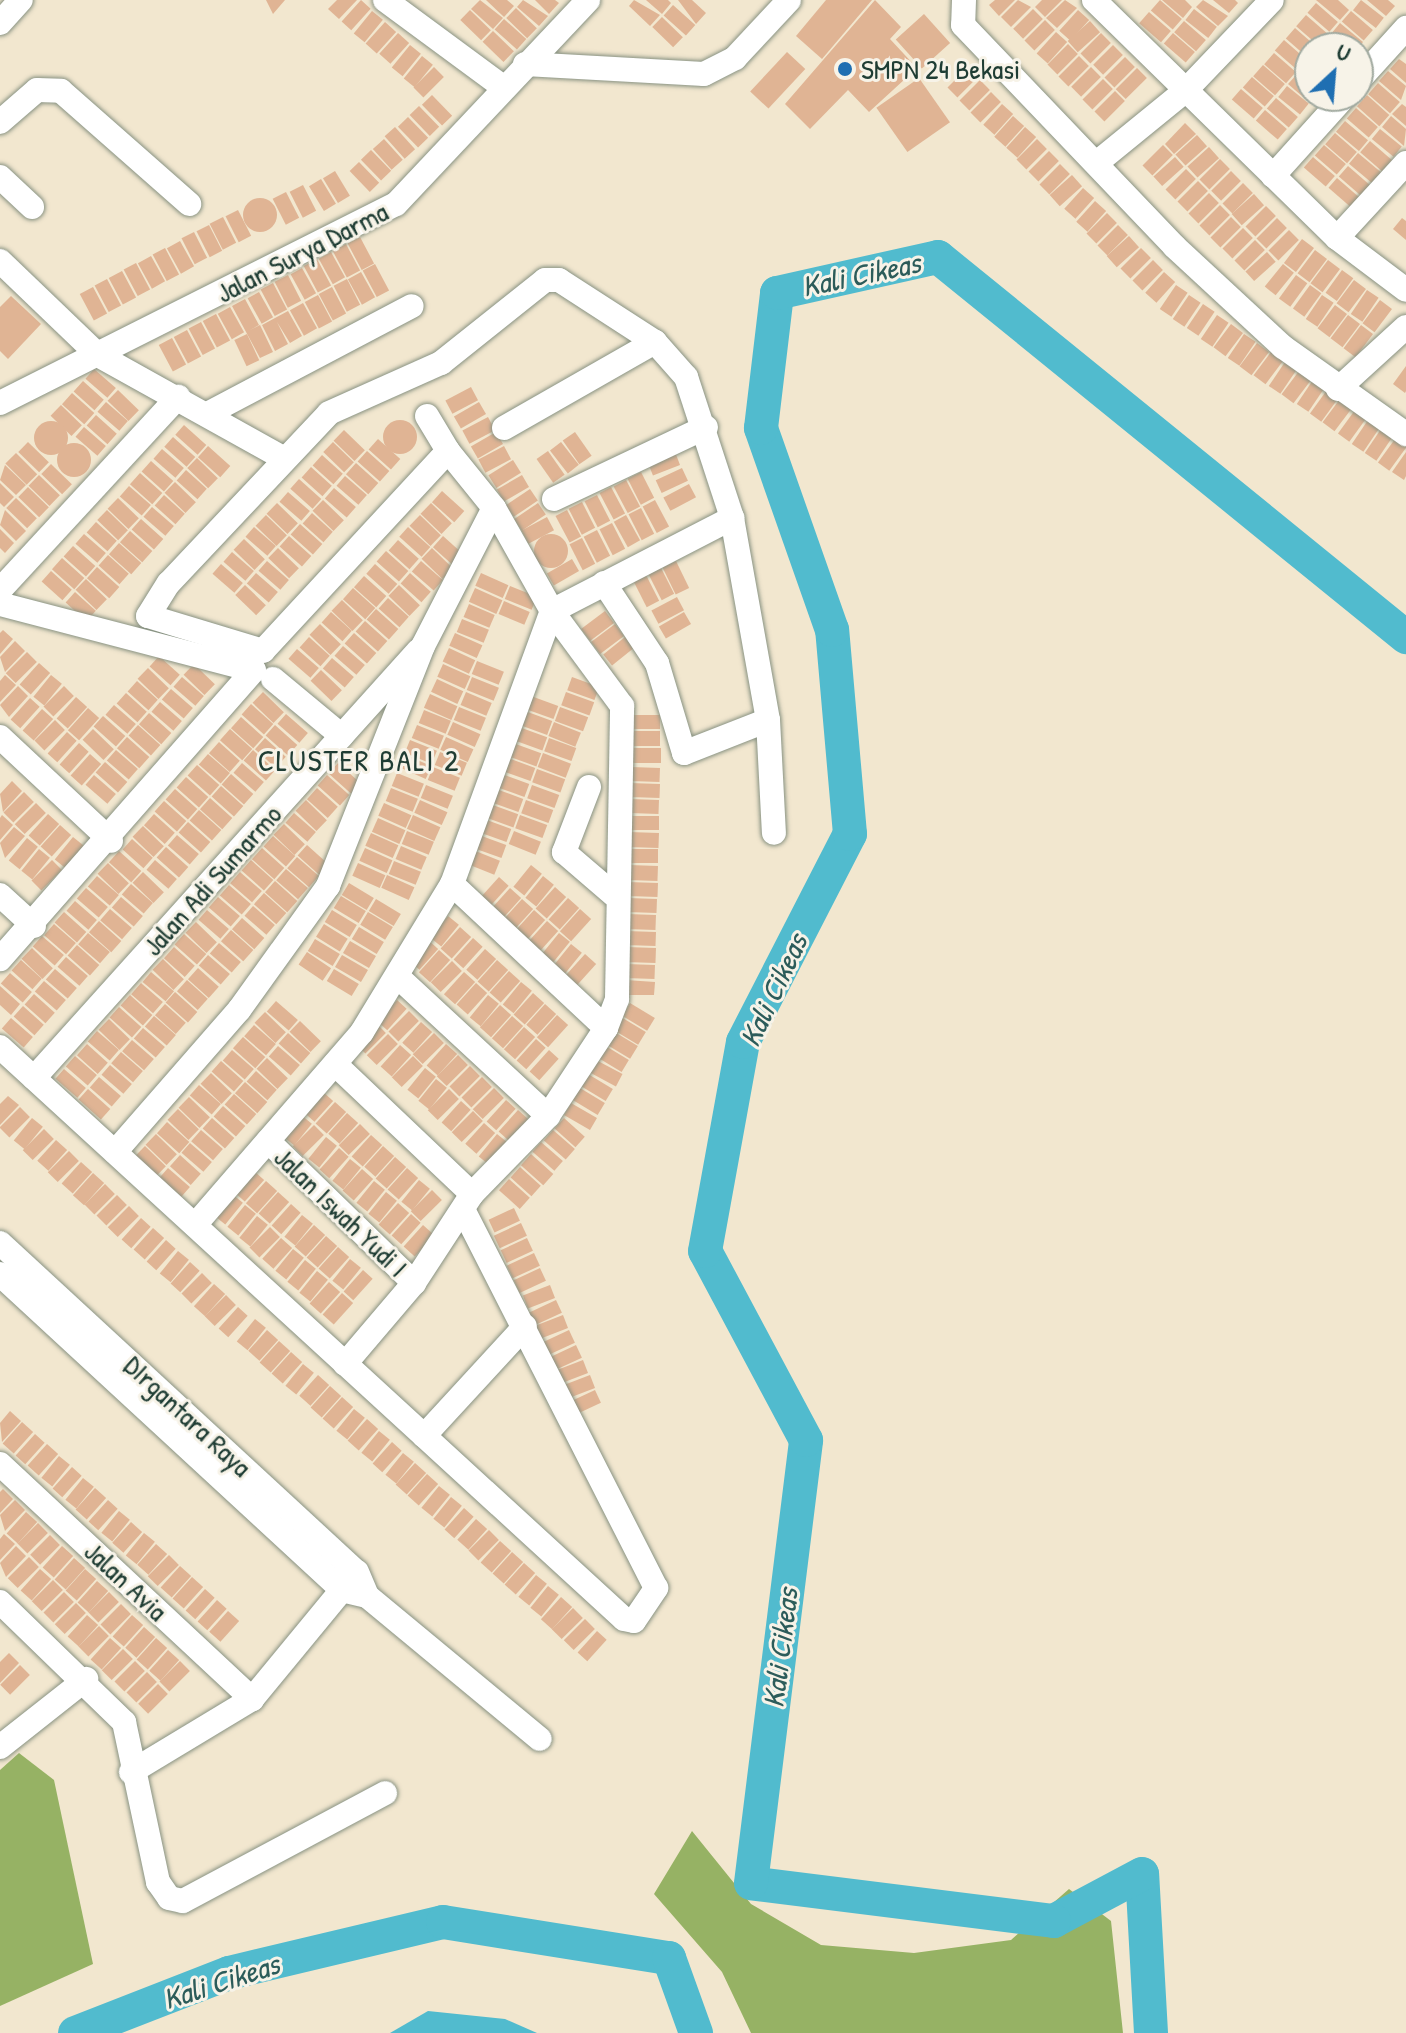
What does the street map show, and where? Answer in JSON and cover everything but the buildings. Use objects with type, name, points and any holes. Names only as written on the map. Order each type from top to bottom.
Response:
[{"type":"street","points":[[0,23],[21,0]]},
{"type":"street","points":[[385,0],[414,9],[503,87]]},
{"type":"street","name":"Jalan Surya Darma","points":[[0,403],[396,204],[588,0]]},
{"type":"street","points":[[525,64],[704,74],[735,58],[789,0]]},
{"type":"street","points":[[964,0],[963,25],[1099,161],[1243,313],[1338,389],[1406,434]]},
{"type":"street","points":[[1099,161],[1186,90],[1272,0]]},
{"type":"street","points":[[1109,5],[1186,90],[1337,238],[1406,290]]},
{"type":"street","points":[[1374,63],[1406,28]]},
{"type":"street","points":[[0,122],[37,90],[61,91],[189,204]]},
{"type":"street","points":[[1273,176],[1331,112]]},
{"type":"street","points":[[1337,238],[1406,163]]},
{"type":"street","points":[[0,177],[32,207]]},
{"type":"street","points":[[0,261],[98,355],[209,413],[281,457]]},
{"type":"street","points":[[448,451],[263,651],[148,616],[281,457],[350,401],[441,363],[486,333],[545,280],[559,280],[655,342],[686,377],[706,427],[732,518],[768,720],[774,833]]},
{"type":"street","points":[[209,413],[412,306]]},
{"type":"street","points":[[1338,389],[1406,327]]},
{"type":"street","points":[[504,428],[655,342]]},
{"type":"street","points":[[0,590],[178,397]]},
{"type":"street","points":[[345,1364],[414,1283],[468,1204],[548,1116],[606,1028],[617,999],[613,894],[622,706],[552,611],[494,508],[448,451],[427,416]]},
{"type":"street","points":[[554,499],[706,427]]},
{"type":"street","points":[[115,1152],[239,1010],[328,886],[423,646],[494,508]]},
{"type":"street","points":[[195,1225],[335,1064],[397,976],[452,884],[552,611],[732,518]]},
{"type":"street","points":[[604,583],[657,663],[684,753],[768,720]]},
{"type":"street","points":[[0,604],[254,670],[111,841],[0,959]]},
{"type":"street","name":"Jalan Adi Sumarmo","points":[[34,1078],[423,646]]},
{"type":"street","points":[[273,679],[342,736]]},
{"type":"street","points":[[0,737],[111,841]]},
{"type":"street","points":[[589,787],[564,852],[613,894]]},
{"type":"street","points":[[452,884],[606,1028]]},
{"type":"street","points":[[0,895],[34,926]]},
{"type":"street","points":[[397,976],[548,1116]]},
{"type":"street","points":[[0,1047],[624,1619],[634,1621],[655,1599],[656,1588],[525,1326],[468,1204],[335,1064]]},
{"type":"street","name":"Jalan Iswah Yudi I","points":[[268,1141],[414,1283]]},
{"type":"street","name":"DIrgantara Raya","points":[[0,1243],[171,1414],[349,1581],[540,1739]]},
{"type":"street","name":"DIrgantara Raya","points":[[0,1274],[171,1414]]},
{"type":"street","points":[[424,1436],[525,1326]]},
{"type":"street","name":"Jalan Avia","points":[[0,1464],[252,1699]]},
{"type":"street","points":[[131,1772],[252,1699],[349,1581]]},
{"type":"street","points":[[0,1602],[86,1679],[124,1722],[131,1772],[160,1889],[173,1900],[385,1793]]},
{"type":"street","points":[[0,1747],[86,1679]]},
{"type":"green space","points":[[19,1753],[54,1780],[93,1964],[0,2006],[0,1770]]},
{"type":"green space","points":[[692,1831],[751,1904],[821,1945],[914,1953],[1011,1940],[1069,1889],[1111,1921],[1123,2033],[751,2033],[722,1972],[654,1894]]},
{"type":"water","points":[[428,2011],[505,2019],[537,2033],[390,2033]]},
{"type":"waterway","name":"Kali Cikeas","points":[[1151,2033],[1142,1874],[1054,1921],[751,1883],[806,1440],[705,1251],[743,1042],[850,834],[832,630],[761,428],[777,293],[938,257],[1406,637]]},
{"type":"waterway","name":"Kali Cikeas","points":[[75,2033],[229,1973],[443,1922],[669,1958],[696,2033]]},
{"type":"place","name":"SMPN 24 Bekasi","points":[[845,69]]},
{"type":"district","name":"CLUSTER BALI 2","points":[[359,760]]}]
